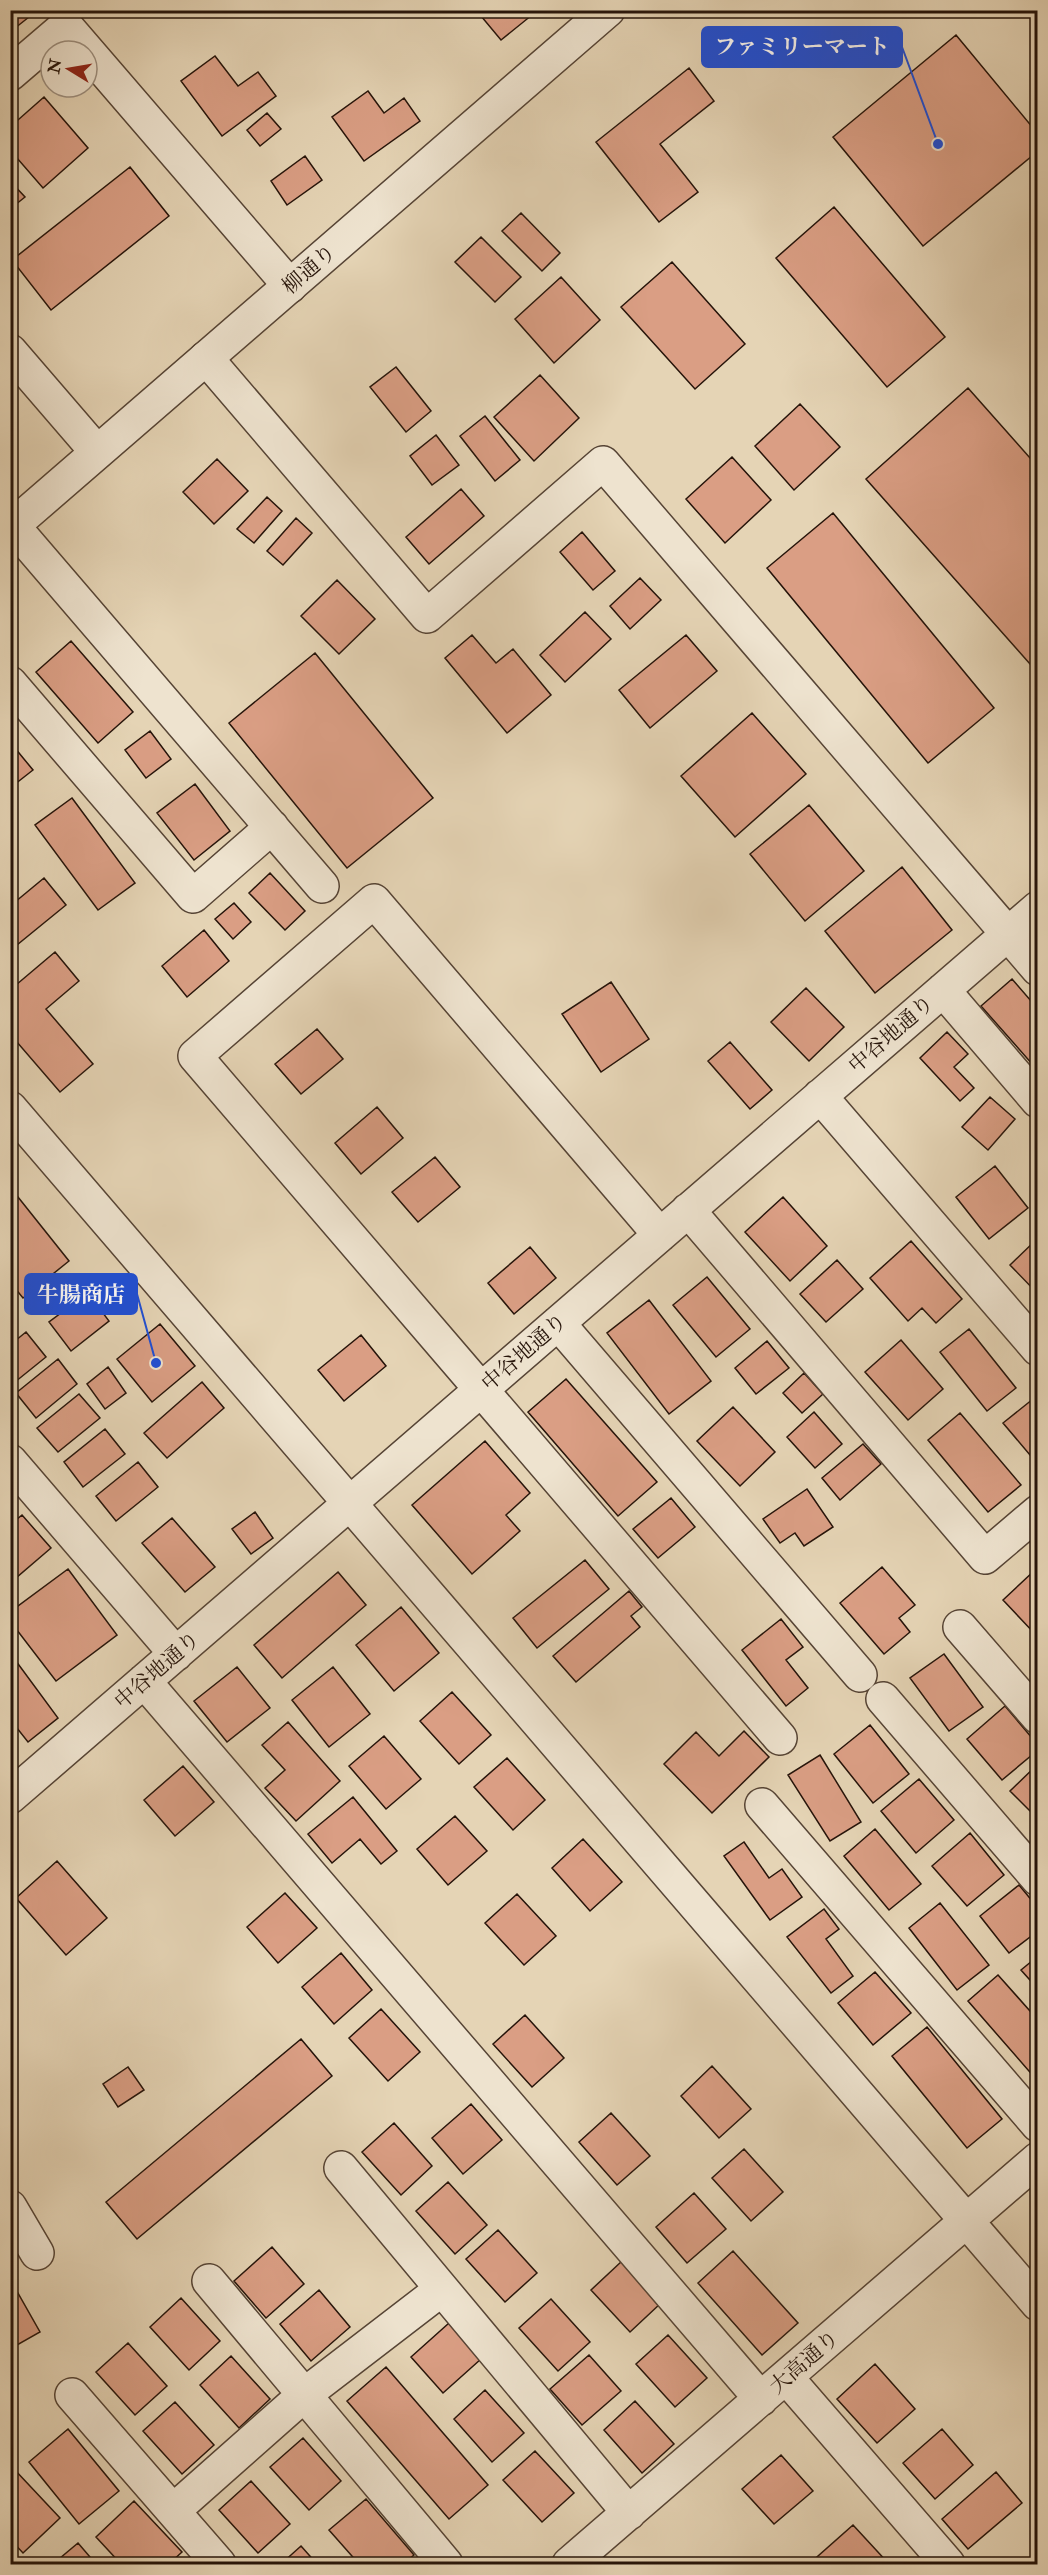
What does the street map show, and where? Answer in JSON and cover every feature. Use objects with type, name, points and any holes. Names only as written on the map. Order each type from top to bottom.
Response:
[{"type":"street","name":"柳通り","points":[[12,527],[608,10]]},
{"type":"street","points":[[10,74],[66,26],[290,286]]},
{"type":"street","points":[[10,351],[98,452]]},
{"type":"street","points":[[206,358],[427,616],[603,463],[1038,969]]},
{"type":"street","points":[[12,527],[322,886]]},
{"type":"street","points":[[10,683],[193,896],[272,827]]},
{"type":"street","points":[[660,1235],[374,901],[195,1056],[780,1738]]},
{"type":"street","name":"中谷地通り","points":[[10,1797],[1038,908]]},
{"type":"street","points":[[943,990],[1038,1101]]},
{"type":"street","points":[[820,1096],[1038,1349]]},
{"type":"street","points":[[10,1108],[1038,2304]]},
{"type":"street","points":[[688,1210],[985,1557],[1038,1512]]},
{"type":"street","points":[[558,1323],[860,1675]]},
{"type":"street","points":[[10,1461],[176,1654]]},
{"type":"street","points":[[960,1627],[1038,1717]]},
{"type":"street","points":[[144,1681],[761,2399]]},
{"type":"street","points":[[883,1699],[1038,1879]]},
{"type":"street","points":[[762,1805],[1038,2125]]},
{"type":"street","name":"大高通り","points":[[569,2565],[1038,2159]]},
{"type":"street","points":[[341,2168],[629,2512]]},
{"type":"street","points":[[10,2207],[37,2253]]},
{"type":"street","points":[[209,2281],[446,2565]]},
{"type":"street","points":[[172,2511],[304,2395],[442,2289]]},
{"type":"street","points":[[786,2377],[948,2565]]},
{"type":"street","points":[[72,2395],[219,2565]]},
{"type":"building","points":[[10,10],[23,10],[29,17],[10,32]]},
{"type":"building","points":[[476,10],[528,10],[532,15],[501,40]]},
{"type":"building","points":[[956,35],[1038,134],[1038,151],[923,246],[833,137]]},
{"type":"building","points":[[215,56],[238,86],[258,72],[276,96],[222,136],[181,81]]},
{"type":"building","points":[[689,68],[714,101],[660,144],[698,192],[659,222],[596,142]]},
{"type":"building","points":[[368,91],[384,113],[404,98],[420,121],[364,161],[332,117]]},
{"type":"building","points":[[42,99],[46,99],[88,148],[43,188],[10,150],[10,127]]},
{"type":"building","points":[[267,113],[281,129],[260,146],[247,130]]},
{"type":"building","points":[[305,156],[322,180],[287,205],[271,181]]},
{"type":"building","points":[[130,167],[169,216],[51,310],[12,260]]},
{"type":"building","points":[[10,181],[25,197],[10,209]]},
{"type":"building","points":[[834,207],[945,337],[887,387],[776,258]]},
{"type":"building","points":[[521,213],[560,253],[542,271],[502,231]]},
{"type":"building","points":[[481,237],[521,277],[495,302],[455,262]]},
{"type":"building","points":[[672,262],[745,344],[695,389],[621,307]]},
{"type":"building","points":[[561,277],[600,320],[554,363],[515,319]]},
{"type":"building","points":[[396,367],[431,411],[406,432],[370,387]]},
{"type":"building","points":[[540,375],[579,418],[534,461],[494,417]]},
{"type":"building","points":[[968,388],[1038,467],[1038,673],[866,479]]},
{"type":"building","points":[[800,404],[840,447],[794,490],[755,446]]},
{"type":"building","points":[[485,416],[520,460],[495,481],[460,436]]},
{"type":"building","points":[[436,435],[459,465],[432,485],[410,456]]},
{"type":"building","points":[[732,457],[771,500],[725,543],[686,499]]},
{"type":"building","points":[[217,459],[248,491],[214,524],[183,492]]},
{"type":"building","points":[[461,489],[484,516],[429,564],[406,537]]},
{"type":"building","points":[[267,497],[282,511],[254,543],[237,529]]},
{"type":"building","points":[[833,513],[994,708],[928,763],[767,568]]},
{"type":"building","points":[[296,518],[312,533],[283,565],[267,551]]},
{"type":"building","points":[[582,532],[615,571],[593,590],[560,552]]},
{"type":"building","points":[[640,578],[661,600],[630,629],[610,606]]},
{"type":"building","points":[[337,580],[375,619],[339,654],[301,616]]},
{"type":"building","points":[[585,612],[611,639],[565,682],[540,655]]},
{"type":"building","points":[[472,635],[496,663],[513,649],[551,695],[507,733],[445,658]]},
{"type":"building","points":[[686,635],[717,671],[650,728],[619,690]]},
{"type":"building","points":[[71,641],[133,712],[98,743],[36,672]]},
{"type":"building","points":[[315,653],[433,798],[347,868],[229,723]]},
{"type":"building","points":[[752,713],[806,774],[735,837],[681,776]]},
{"type":"building","points":[[150,731],[171,759],[146,778],[125,750]]},
{"type":"building","points":[[10,742],[33,770],[10,788]]},
{"type":"building","points":[[195,784],[230,831],[194,860],[157,813]]},
{"type":"building","points":[[72,798],[135,883],[98,910],[35,825]]},
{"type":"building","points":[[809,805],[864,871],[805,921],[750,854]]},
{"type":"building","points":[[902,867],[952,930],[875,993],[825,931]]},
{"type":"building","points":[[270,873],[305,911],[285,930],[249,893]]},
{"type":"building","points":[[44,878],[66,905],[12,949],[10,896],[15,902]]},
{"type":"building","points":[[234,903],[251,922],[233,939],[215,919]]},
{"type":"building","points":[[204,930],[229,961],[187,997],[162,966]]},
{"type":"building","points":[[55,952],[79,981],[46,1009],[93,1064],[60,1092],[10,1034],[10,990]]},
{"type":"building","points":[[1012,979],[1038,1009],[1038,1061],[1033,1065],[981,1006]]},
{"type":"building","points":[[611,982],[649,1039],[601,1072],[562,1014]]},
{"type":"building","points":[[806,988],[844,1027],[809,1061],[771,1022]]},
{"type":"building","points":[[317,1029],[343,1059],[301,1094],[275,1064]]},
{"type":"building","points":[[947,1032],[968,1054],[954,1067],[974,1088],[960,1101],[920,1058]]},
{"type":"building","points":[[730,1042],[772,1090],[750,1109],[708,1061]]},
{"type":"building","points":[[990,1097],[1015,1119],[988,1150],[962,1127]]},
{"type":"building","points":[[377,1107],[403,1138],[361,1174],[335,1143]]},
{"type":"building","points":[[435,1157],[460,1187],[418,1222],[392,1192]]},
{"type":"building","points":[[995,1166],[1028,1208],[989,1239],[956,1197]]},
{"type":"building","points":[[10,1187],[69,1261],[23,1298],[10,1282]]},
{"type":"building","points":[[783,1197],[827,1246],[790,1281],[745,1232]]},
{"type":"building","points":[[1038,1238],[1038,1294],[1010,1265]]},
{"type":"building","points":[[911,1241],[962,1299],[936,1323],[922,1308],[908,1321],[870,1278]]},
{"type":"building","points":[[530,1247],[556,1278],[514,1314],[488,1283]]},
{"type":"building","points":[[837,1260],[863,1289],[826,1322],[800,1294]]},
{"type":"building","points":[[707,1277],[750,1329],[716,1357],[673,1305]]},
{"type":"building","points":[[88,1293],[109,1321],[71,1351],[49,1322]]},
{"type":"building","points":[[649,1300],[711,1381],[669,1414],[607,1333]]},
{"type":"building","points":[[160,1324],[195,1366],[152,1402],[117,1359]]},
{"type":"building","points":[[969,1329],[1016,1388],[987,1411],[940,1352]]},
{"type":"building","points":[[26,1332],[46,1357],[10,1386],[10,1345]]},
{"type":"building","points":[[361,1335],[386,1366],[344,1401],[318,1370]]},
{"type":"building","points":[[901,1340],[943,1389],[908,1420],[865,1372]]},
{"type":"building","points":[[767,1341],[789,1368],[756,1394],[735,1368]]},
{"type":"building","points":[[58,1359],[77,1384],[36,1418],[16,1393]]},
{"type":"building","points":[[108,1367],[126,1393],[105,1409],[87,1384]]},
{"type":"building","points":[[804,1373],[823,1394],[802,1413],[783,1393]]},
{"type":"building","points":[[566,1379],[657,1482],[618,1516],[528,1412]]},
{"type":"building","points":[[202,1382],[224,1408],[167,1458],[144,1433]]},
{"type":"building","points":[[79,1394],[100,1418],[58,1452],[37,1428]]},
{"type":"building","points":[[1038,1395],[1038,1449],[1030,1455],[1003,1423]]},
{"type":"building","points":[[733,1407],[775,1452],[740,1486],[697,1441]]},
{"type":"building","points":[[814,1412],[842,1444],[815,1468],[787,1437]]},
{"type":"building","points":[[960,1413],[1021,1485],[988,1512],[928,1440]]},
{"type":"building","points":[[105,1429],[125,1454],[83,1487],[64,1462]]},
{"type":"building","points":[[485,1441],[530,1493],[506,1515],[520,1531],[472,1574],[412,1505]]},
{"type":"building","points":[[863,1444],[881,1464],[840,1500],[822,1478]]},
{"type":"building","points":[[138,1462],[158,1487],[116,1521],[96,1496]]},
{"type":"building","points":[[807,1489],[833,1527],[804,1546],[795,1533],[780,1543],[763,1519]]},
{"type":"building","points":[[671,1498],[695,1527],[658,1558],[633,1529]]},
{"type":"building","points":[[255,1512],[273,1538],[251,1554],[232,1529]]},
{"type":"building","points":[[22,1515],[51,1548],[10,1583],[10,1525]]},
{"type":"building","points":[[172,1518],[215,1567],[185,1592],[142,1543]]},
{"type":"building","points":[[585,1560],[609,1589],[537,1648],[513,1618]]},
{"type":"building","points":[[882,1567],[915,1605],[899,1618],[910,1632],[884,1654],[840,1603]]},
{"type":"building","points":[[68,1569],[117,1635],[56,1681],[10,1621],[10,1612]]},
{"type":"building","points":[[1035,1570],[1038,1573],[1038,1631],[1035,1634],[1003,1600]]},
{"type":"building","points":[[338,1572],[366,1605],[282,1678],[254,1645]]},
{"type":"building","points":[[629,1591],[642,1607],[631,1616],[640,1627],[576,1682],[553,1656]]},
{"type":"building","points":[[401,1607],[439,1653],[394,1691],[356,1645]]},
{"type":"building","points":[[781,1619],[803,1647],[786,1660],[808,1688],[786,1706],[742,1650]]},
{"type":"building","points":[[944,1654],[983,1707],[949,1731],[910,1678]]},
{"type":"building","points":[[13,1657],[58,1718],[28,1742],[13,1723],[10,1725]]},
{"type":"building","points":[[237,1667],[270,1708],[227,1742],[194,1701]]},
{"type":"building","points":[[333,1667],[370,1714],[329,1747],[292,1700]]},
{"type":"building","points":[[452,1692],[491,1735],[459,1764],[420,1721]]},
{"type":"building","points":[[1005,1706],[1038,1745],[1038,1750],[1002,1780],[967,1739]]},
{"type":"building","points":[[288,1722],[340,1781],[296,1821],[265,1788],[285,1770],[262,1745]]},
{"type":"building","points":[[870,1725],[909,1774],[873,1803],[834,1754]]},
{"type":"building","points":[[744,1731],[769,1757],[712,1813],[664,1764],[696,1732],[719,1756]]},
{"type":"building","points":[[384,1736],[421,1779],[386,1809],[349,1766]]},
{"type":"building","points":[[820,1755],[861,1822],[830,1841],[788,1775]]},
{"type":"building","points":[[507,1758],[545,1800],[513,1830],[474,1787]]},
{"type":"building","points":[[1038,1764],[1038,1819],[1010,1791]]},
{"type":"building","points":[[183,1766],[214,1802],[175,1836],[144,1800]]},
{"type":"building","points":[[919,1779],[954,1820],[916,1853],[881,1811]]},
{"type":"building","points":[[353,1797],[397,1851],[381,1864],[360,1839],[332,1863],[308,1834]]},
{"type":"building","points":[[455,1816],[487,1851],[448,1885],[417,1849]]},
{"type":"building","points":[[875,1829],[921,1884],[889,1910],[844,1856]]},
{"type":"building","points":[[970,1833],[1004,1875],[967,1906],[932,1866]]},
{"type":"building","points":[[583,1839],[622,1882],[590,1911],[552,1868]]},
{"type":"building","points":[[744,1842],[769,1878],[782,1869],[802,1897],[770,1920],[724,1856]]},
{"type":"building","points":[[57,1861],[107,1918],[66,1955],[16,1898]]},
{"type":"building","points":[[1019,1885],[1038,1908],[1038,1931],[1009,1953],[980,1916]]},
{"type":"building","points":[[285,1893],[317,1928],[278,1963],[247,1927]]},
{"type":"building","points":[[517,1894],[556,1936],[524,1965],[485,1923]]},
{"type":"building","points":[[940,1903],[989,1965],[957,1990],[909,1928]]},
{"type":"building","points":[[824,1909],[839,1929],[826,1939],[853,1976],[831,1993],[787,1937]]},
{"type":"building","points":[[341,1953],[372,1990],[334,2024],[302,1987]]},
{"type":"building","points":[[1038,1956],[1038,1989],[1021,1970]]},
{"type":"building","points":[[875,1972],[911,2013],[873,2045],[838,2003]]},
{"type":"building","points":[[998,1975],[1038,2020],[1038,2075],[1035,2078],[968,2001]]},
{"type":"building","points":[[381,2009],[420,2052],[388,2081],[349,2038]]},
{"type":"building","points":[[525,2015],[564,2058],[532,2087],[493,2044]]},
{"type":"building","points":[[927,2027],[1002,2119],[967,2148],[892,2056]]},
{"type":"building","points":[[301,2039],[332,2076],[137,2239],[106,2202]]},
{"type":"building","points":[[712,2066],[751,2109],[719,2138],[681,2096]]},
{"type":"building","points":[[128,2067],[144,2090],[118,2107],[103,2084]]},
{"type":"building","points":[[471,2104],[502,2140],[463,2174],[432,2138]]},
{"type":"building","points":[[611,2113],[650,2156],[617,2185],[579,2142]]},
{"type":"building","points":[[394,2123],[432,2166],[401,2195],[362,2152]]},
{"type":"building","points":[[744,2149],[783,2192],[751,2221],[712,2178]]},
{"type":"building","points":[[448,2182],[487,2225],[455,2254],[416,2211]]},
{"type":"building","points":[[694,2193],[726,2229],[687,2263],[656,2227]]},
{"type":"building","points":[[498,2230],[537,2273],[505,2302],[466,2259]]},
{"type":"building","points":[[272,2247],[304,2284],[266,2318],[234,2281]]},
{"type":"building","points":[[733,2251],[798,2323],[762,2355],[698,2283]]},
{"type":"building","points":[[622,2261],[661,2303],[630,2332],[591,2290]]},
{"type":"building","points":[[10,2279],[40,2332],[10,2349]]},
{"type":"building","points":[[319,2290],[350,2327],[311,2361],[280,2324]]},
{"type":"building","points":[[181,2298],[220,2341],[189,2370],[150,2327]]},
{"type":"building","points":[[551,2299],[590,2342],[558,2371],[519,2328]]},
{"type":"building","points":[[449,2323],[481,2359],[443,2393],[411,2357]]},
{"type":"building","points":[[668,2335],[707,2378],[675,2407],[636,2364]]},
{"type":"building","points":[[128,2343],[167,2386],[135,2415],[96,2372]]},
{"type":"building","points":[[589,2355],[621,2391],[582,2425],[550,2389]]},
{"type":"building","points":[[231,2356],[270,2399],[239,2428],[200,2385]]},
{"type":"building","points":[[875,2364],[915,2409],[877,2443],[837,2399]]},
{"type":"building","points":[[386,2367],[488,2485],[449,2519],[347,2401]]},
{"type":"building","points":[[485,2390],[524,2433],[492,2462],[454,2419]]},
{"type":"building","points":[[635,2401],[674,2444],[642,2473],[604,2430]]},
{"type":"building","points":[[175,2402],[214,2445],[182,2474],[143,2431]]},
{"type":"building","points":[[68,2429],[119,2491],[79,2524],[29,2462]]},
{"type":"building","points":[[942,2429],[973,2465],[935,2499],[903,2463]]},
{"type":"building","points":[[303,2438],[341,2481],[309,2510],[270,2467]]},
{"type":"building","points":[[535,2451],[574,2493],[542,2522],[503,2480]]},
{"type":"building","points":[[781,2455],[813,2491],[774,2524],[742,2489]]},
{"type":"building","points":[[14,2469],[60,2518],[23,2553],[10,2539],[10,2472]]},
{"type":"building","points":[[996,2472],[1022,2503],[968,2549],[942,2519]]},
{"type":"building","points":[[251,2481],[290,2524],[258,2553],[219,2510]]},
{"type":"building","points":[[366,2499],[414,2555],[403,2564],[359,2564],[329,2530]]},
{"type":"building","points":[[134,2501],[182,2552],[169,2564],[121,2564],[96,2537]]},
{"type":"building","points":[[853,2525],[889,2564],[809,2564]]},
{"type":"building","points":[[78,2543],[96,2564],[53,2564]]},
{"type":"building","points":[[301,2546],[317,2564],[281,2564]]},
{"type":"place","name":"ファミリーマート","points":[[938,144]]},
{"type":"place","name":"牛腸商店","points":[[156,1363]]}]
